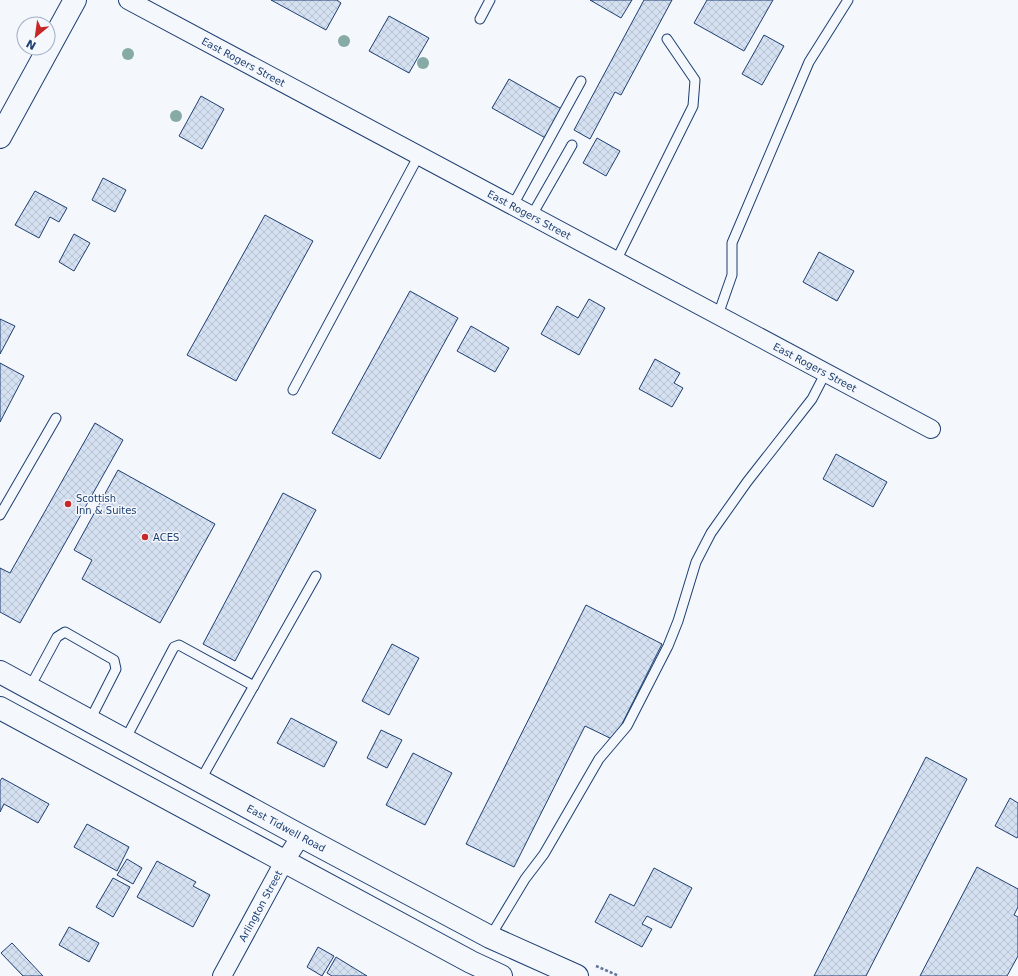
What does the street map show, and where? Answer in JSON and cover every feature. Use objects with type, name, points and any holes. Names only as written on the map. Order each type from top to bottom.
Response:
[{"type":"main road","points":[[0,137],[75,0]]},
{"type":"main road","name":"East Tidwell Road","points":[[0,672],[301,836],[490,936],[577,976]]},
{"type":"main road","points":[[0,708],[284,862],[471,962],[501,976]]},
{"type":"street","name":"East Rogers Street","points":[[128,0],[931,429]]},
{"type":"street","name":"Arlington Street","points":[[222,976],[284,862],[301,836]]},
{"type":"lane","points":[[480,18],[490,0]]},
{"type":"lane","points":[[718,314],[732,275],[732,243],[809,62],[848,0]]},
{"type":"lane","points":[[616,261],[693,106],[695,80],[668,38]]},
{"type":"lane","points":[[513,205],[581,81]]},
{"type":"lane","points":[[532,215],[572,145]]},
{"type":"lane","points":[[293,390],[419,155]]},
{"type":"lane","points":[[490,936],[525,879],[544,854],[599,759],[627,726],[668,646],[678,621],[696,562],[711,533],[747,482],[812,400],[826,372]]},
{"type":"lane","points":[[0,515],[56,418]]},
{"type":"lane","points":[[200,781],[316,576]]},
{"type":"lane","points":[[30,687],[57,637],[65,632],[114,660],[116,669],[90,720]]},
{"type":"lane","points":[[125,740],[174,648],[179,645],[254,686]]},
{"type":"building","points":[[271,0],[337,0],[341,3],[326,30]]},
{"type":"building","points":[[590,0],[632,0],[621,18]]},
{"type":"building","points":[[644,0],[672,0],[621,95],[615,92],[590,139],[574,130]]},
{"type":"building","points":[[707,0],[773,0],[744,51],[694,23]]},
{"type":"building","points":[[389,16],[429,38],[409,73],[369,51]]},
{"type":"building","points":[[764,35],[784,46],[762,85],[742,74]]},
{"type":"building","points":[[509,79],[565,111],[549,140],[492,108]]},
{"type":"building","points":[[201,96],[224,109],[202,149],[179,136]]},
{"type":"building","points":[[597,138],[620,151],[606,176],[583,163]]},
{"type":"building","points":[[103,178],[126,190],[115,212],[92,200]]},
{"type":"building","points":[[35,191],[67,208],[59,222],[50,217],[39,238],[15,225]]},
{"type":"building","points":[[265,215],[313,241],[236,381],[187,355]]},
{"type":"building","points":[[74,234],[90,243],[74,271],[59,262]]},
{"type":"building","points":[[819,252],[854,271],[837,301],[803,282]]},
{"type":"building","points":[[410,291],[458,318],[380,459],[332,433]]},
{"type":"building","points":[[589,299],[605,308],[579,355],[541,334],[557,306],[578,318]]},
{"type":"building","points":[[0,319],[15,326],[0,354]]},
{"type":"building","points":[[471,326],[509,348],[495,372],[457,351]]},
{"type":"building","points":[[655,359],[680,373],[674,383],[683,388],[672,407],[639,389]]},
{"type":"building","points":[[0,363],[24,376],[0,422]]},
{"type":"building","name":"Scottish Inn & Suites","points":[[95,423],[123,440],[20,623],[0,612],[0,568],[10,573]]},
{"type":"building","points":[[836,454],[887,482],[873,507],[823,479]]},
{"type":"building","name":"ACES","points":[[118,470],[215,524],[160,623],[82,579],[92,560],[74,550]]},
{"type":"building","points":[[283,493],[316,510],[235,661],[203,644]]},
{"type":"building","points":[[586,605],[662,644],[614,740],[585,726],[514,867],[466,844]]},
{"type":"building","points":[[392,644],[419,658],[389,715],[362,701]]},
{"type":"building","points":[[291,718],[337,742],[324,767],[277,743]]},
{"type":"building","points":[[381,730],[402,740],[387,768],[367,758]]},
{"type":"building","points":[[413,753],[452,773],[425,825],[386,805]]},
{"type":"building","points":[[926,757],[967,779],[866,976],[814,976]]},
{"type":"building","points":[[2,778],[49,804],[38,823],[4,804],[0,812],[0,781]]},
{"type":"building","points":[[1010,798],[1018,803],[1017,838],[995,826]]},
{"type":"building","points":[[87,824],[129,847],[117,871],[74,847]]},
{"type":"building","points":[[127,859],[142,868],[133,884],[117,875]]},
{"type":"building","points":[[157,861],[196,882],[193,886],[210,895],[193,927],[137,897]]},
{"type":"building","points":[[977,867],[1018,889],[1018,907],[1014,915],[1018,917],[1018,956],[1007,976],[920,976]]},
{"type":"building","points":[[654,868],[692,888],[671,928],[647,916],[642,924],[652,929],[642,947],[595,922],[610,894],[634,906]]},
{"type":"building","points":[[113,878],[130,887],[113,917],[96,907]]},
{"type":"building","points":[[69,927],[99,943],[89,962],[59,945]]},
{"type":"building","points":[[12,943],[43,976],[23,976],[1,953]]},
{"type":"building","points":[[318,947],[334,956],[322,976],[307,967]]},
{"type":"building","points":[[336,957],[367,976],[332,976],[327,973]]},
{"type":"place","name":"Scottish Inn & Suites","points":[[68,504]]},
{"type":"place","name":"ACES","points":[[145,537]]}]
